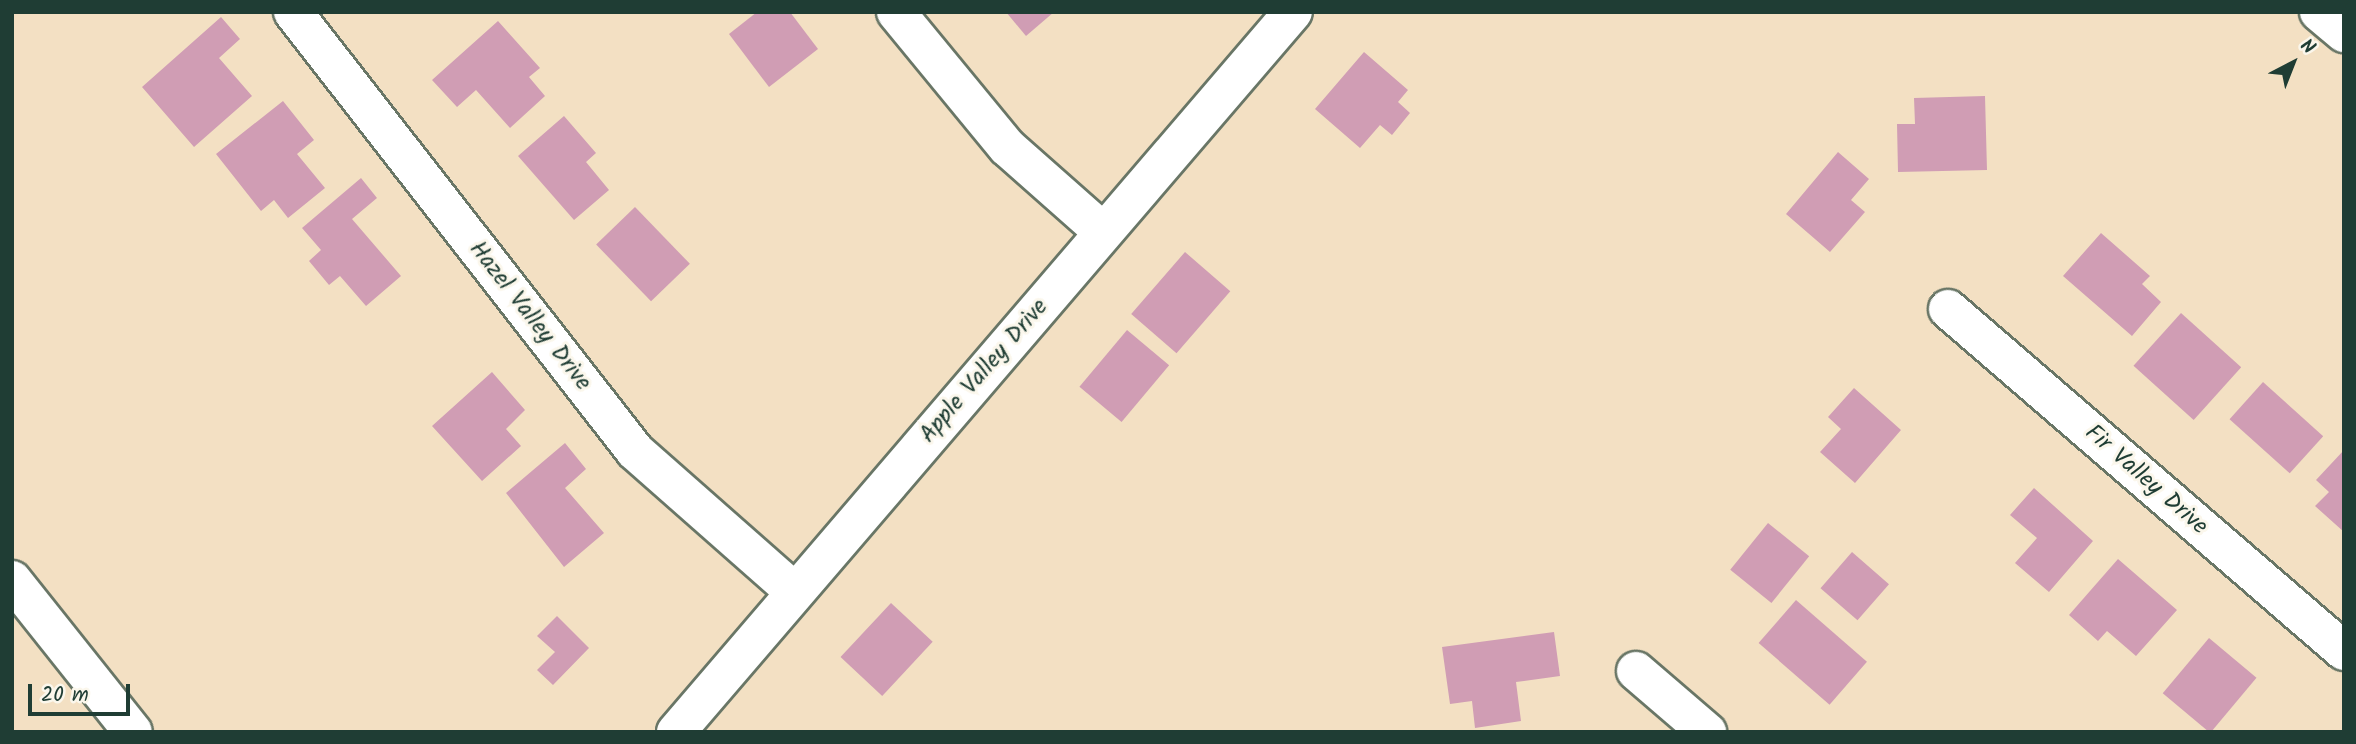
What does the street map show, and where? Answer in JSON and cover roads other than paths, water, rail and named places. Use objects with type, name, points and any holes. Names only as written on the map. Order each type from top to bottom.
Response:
[{"type":"street","name":"Hazel Valley Drive","points":[[293,12],[635,451],[795,592]]},
{"type":"street","points":[[896,12],[1007,147],[1103,232]]},
{"type":"street","name":"Apple Valley Drive","points":[[677,732],[1293,12]]},
{"type":"street","points":[[2319,12],[2344,33]]},
{"type":"street","name":"Fir Valley Drive","points":[[1948,309],[2344,651]]},
{"type":"street","points":[[12,580],[133,732]]},
{"type":"street","points":[[1636,671],[1707,732]]}]
